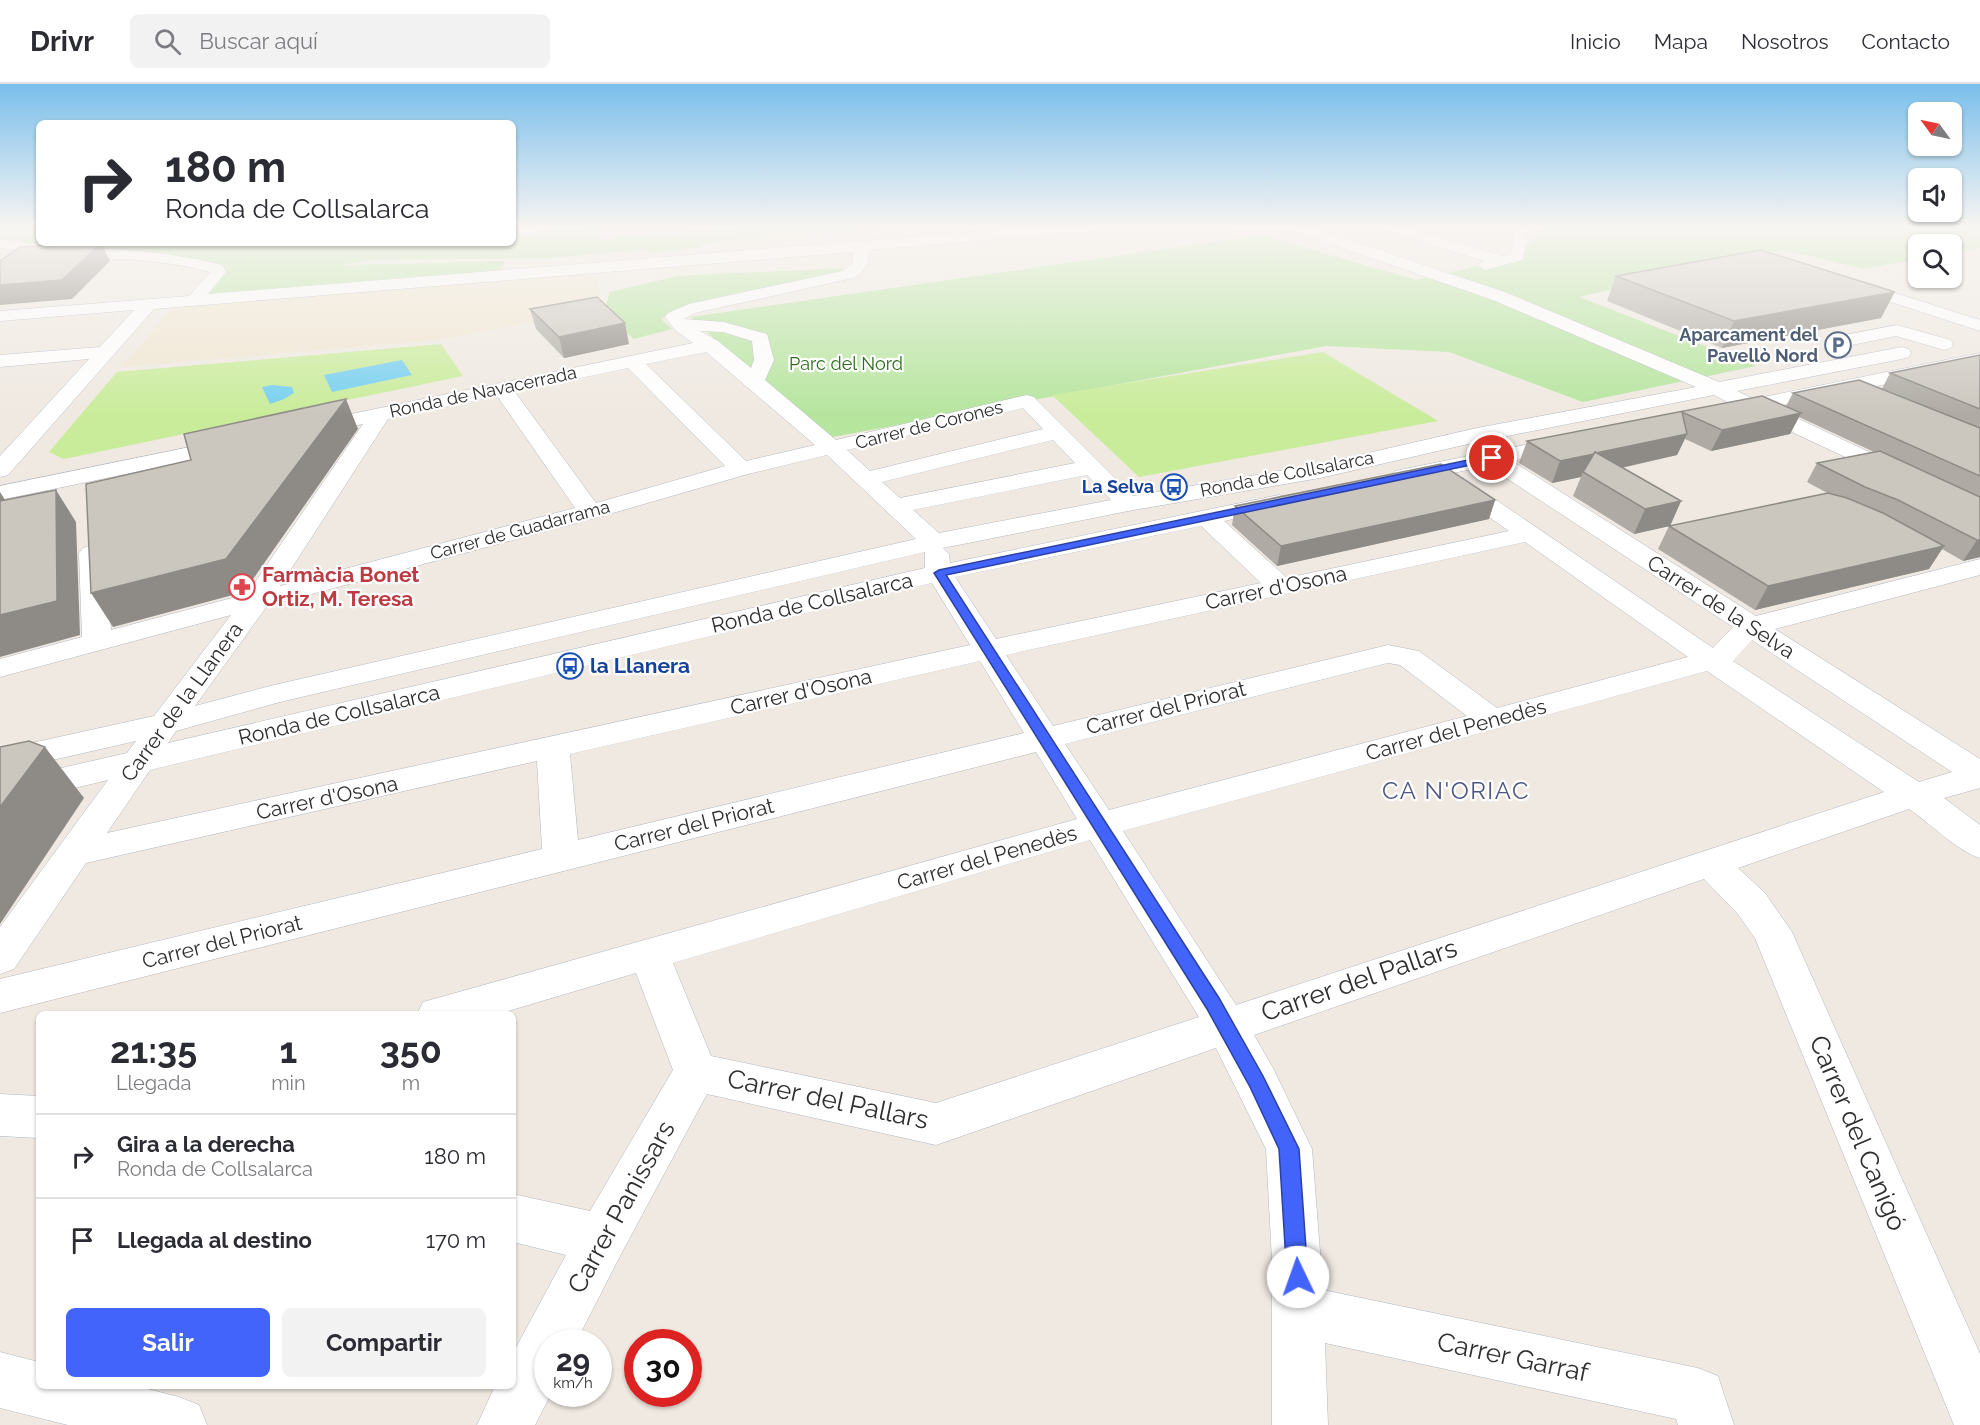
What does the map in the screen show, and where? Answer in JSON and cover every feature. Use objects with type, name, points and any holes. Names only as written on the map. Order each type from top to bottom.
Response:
[{"type":"street","points":[[193,301],[203,290]]},
{"type":"street","points":[[0,316],[334,290]]},
{"type":"street","points":[[711,345],[680,325],[674,317],[689,309],[784,290]]},
{"type":"street","points":[[1479,290],[1674,369],[1980,513]]},
{"type":"street","points":[[1858,290],[1965,345],[1980,380]]},
{"type":"street","points":[[149,304],[106,352],[1,487],[89,500],[258,440]]},
{"type":"street","points":[[680,325],[724,327],[761,338],[764,360],[755,381]]},
{"type":"street","points":[[1829,344],[1897,330],[1965,345]]},
{"type":"street","name":"Ronda de Navacerrada","points":[[291,433],[711,345]]},
{"type":"street","name":"Carrer de Corones","points":[[711,345],[755,381],[934,543]]},
{"type":"street","points":[[1707,415],[1849,387],[1965,345]]},
{"type":"street","name":"Ronda de Collsalarca","points":[[0,761],[165,723],[274,694],[934,543],[1128,504],[1320,471],[1410,449],[1713,389],[1906,352],[1965,345]]},
{"type":"street","points":[[0,361],[106,352]]},
{"type":"street","points":[[632,360],[741,469]]},
{"type":"street","points":[[1771,362],[1797,373]]},
{"type":"street","points":[[1849,387],[1881,400]]},
{"type":"street","points":[[502,388],[590,512]]},
{"type":"street","name":"Carrer de Corones","points":[[831,449],[1027,401],[1058,432]]},
{"type":"street","name":"Carrer de la Llanera","points":[[0,958],[165,723],[257,600],[381,414]]},
{"type":"street","points":[[1058,432],[1128,504]]},
{"type":"street","name":"Carrer de Corones","points":[[865,479],[1058,432]]},
{"type":"street","name":"Ronda de Collsalarca","points":[[1379,481],[1594,438]]},
{"type":"street","name":"Carrer de la Selva","points":[[1461,439],[1980,776]]},
{"type":"street","name":"Carrer de Guadarrama","points":[[0,668],[590,512],[741,469],[831,449]]},
{"type":"street","points":[[1410,449],[1710,659],[1945,816],[1980,845]]},
{"type":"street","points":[[895,506],[1092,466]]},
{"type":"street","name":"Ronda de Collsalarca","points":[[0,794],[939,573],[1298,498]]},
{"type":"street","points":[[89,500],[97,642]]},
{"type":"street","points":[[1206,517],[1281,587]]},
{"type":"street","name":"Carrer d'Osona","points":[[74,853],[988,650],[1529,534]]},
{"type":"street","points":[[1628,546],[1662,538]]},
{"type":"street","points":[[934,543],[939,573],[1225,1025],[1257,1082],[1289,1149],[1298,1311],[1300,1425]]},
{"type":"street","points":[[1931,557],[1970,569]]},
{"type":"street","name":"Carrer del Penedès","points":[[449,1011],[1100,825],[1689,667],[1723,655],[1732,642],[1753,628],[1774,619],[1970,569]]},
{"type":"street","name":"Carrer del Priorat","points":[[0,996],[1388,654],[1409,657],[1492,720]]},
{"type":"street","points":[[553,748],[561,858]]},
{"type":"street","name":"Carrer del Pallars","points":[[696,1072],[936,1124],[1897,800],[1980,776]]},
{"type":"street","name":"Carrer del Canigó","points":[[1710,863],[1751,903],[1772,932],[1980,1419]]},
{"type":"street","points":[[649,954],[696,1072]]},
{"type":"street","name":"Carrer Panissars","points":[[555,1329],[602,1238],[696,1072]]},
{"type":"street","points":[[0,1115],[36,1117]]},
{"type":"street","points":[[516,1219],[602,1238]]},
{"type":"street","name":"Carrer Garraf","points":[[1298,1311],[1698,1396],[1706,1425]]},
{"type":"street","name":"Carrer Panissars","points":[[505,1425],[534,1370]]},
{"type":"street","points":[[0,1380],[179,1425]]},
{"type":"shaded area","points":[[372,290],[599,290],[600,295],[583,313],[437,340],[122,367],[174,306]]},
{"type":"green space","points":[[212,290],[295,290],[208,297]]},
{"type":"green space","points":[[620,290],[764,290],[675,309],[661,319],[672,329],[634,339],[604,312],[610,292]]},
{"type":"green space","name":"Parc del Nord","points":[[882,290],[1611,290],[1579,297],[1756,366],[1583,402],[1449,352],[1326,346],[822,439],[691,317]]},
{"type":"green space","points":[[441,344],[463,376],[64,459],[49,452],[117,372]]},
{"type":"green space","points":[[1323,352],[1438,421],[1139,477],[1052,395]]},
{"type":"water","points":[[402,360],[412,375],[332,392],[324,375]]},
{"type":"water","points":[[272,385],[292,387],[294,393],[270,404],[262,387]]},
{"type":"building","points":[[1652,290],[1887,290],[1895,292],[1734,321]]},
{"type":"building","points":[[597,297],[625,323],[559,337],[530,309]]},
{"type":"building","points":[[1980,355],[1980,409],[1890,373]]},
{"type":"building","points":[[1859,380],[1980,428],[1980,476],[1793,393]]},
{"type":"building","points":[[1762,396],[1801,413],[1722,430],[1682,412],[1687,434],[1560,461],[1527,441]]},
{"type":"building","points":[[346,399],[226,559],[91,593],[86,484],[191,460],[184,434]]},
{"type":"building","points":[[1880,451],[1980,497],[1980,540],[1817,463]]},
{"type":"building","points":[[1595,452],[1681,501],[1645,509],[1583,472]]},
{"type":"building","points":[[1441,464],[1495,500],[1281,546],[1235,506]]},
{"type":"building","points":[[56,490],[57,601],[0,615],[0,501]]},
{"type":"building","points":[[1828,493],[1883,513],[1944,546],[1768,586],[1669,526]]},
{"type":"building","points":[[29,741],[45,747],[0,807],[0,747]]},
{"type":"place","name":"Aparcament del Pavellò Nord","points":[[1838,345]]},
{"type":"place","name":"La Selva","points":[[1174,487]]},
{"type":"place","name":"Farmàcia Bonet Ortiz, M. Teresa","points":[[242,587]]},
{"type":"place","name":"la Llanera","points":[[570,666]]},
{"type":"district","name":"CA N'ORIAC","points":[[1456,791]]},
{"type":"route","points":[[1298,1277],[1289,1149],[1257,1082],[1213,1004],[939,573],[1492,458]]}]
